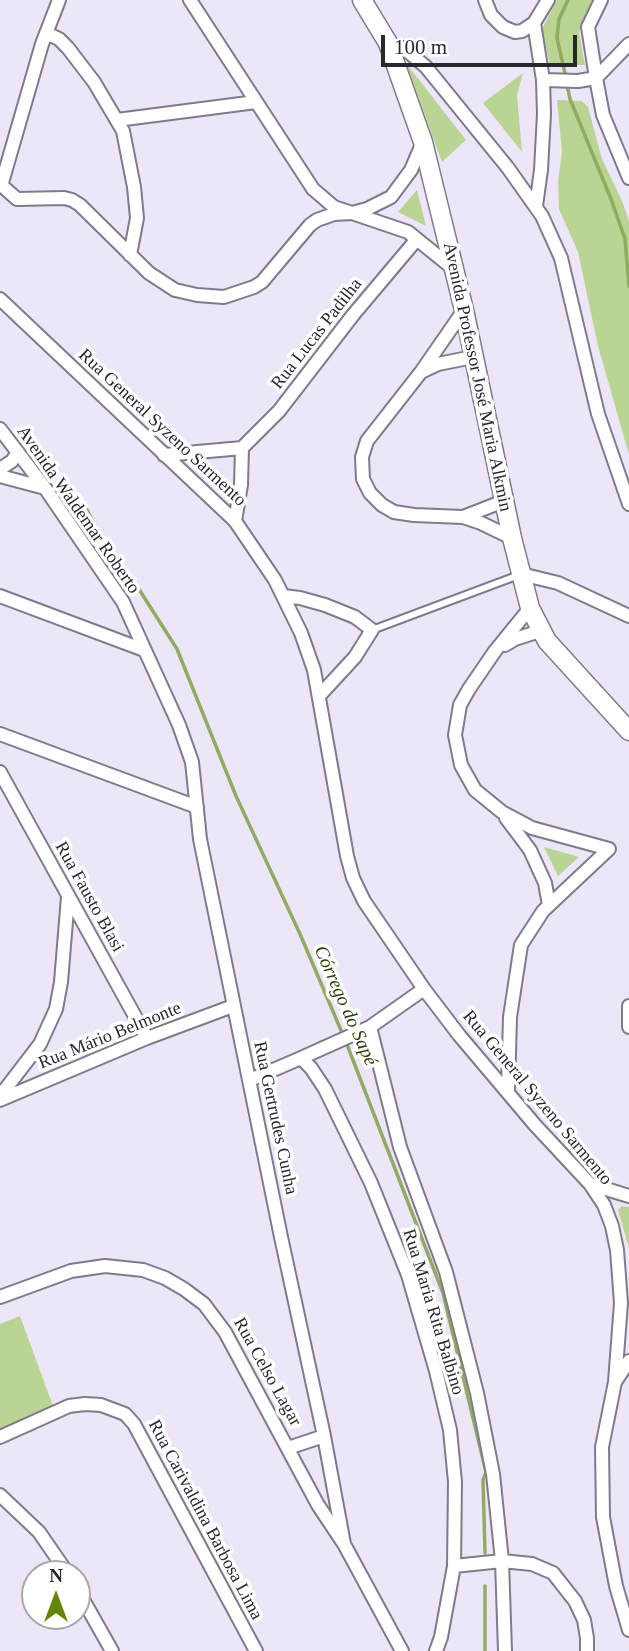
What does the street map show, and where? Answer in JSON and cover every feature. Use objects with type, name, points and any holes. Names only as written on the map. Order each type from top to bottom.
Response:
[{"type":"street","points":[[59,0],[46,33],[1,185],[17,199],[72,200],[149,274],[175,290],[209,297],[224,297],[241,293],[262,282],[317,220],[334,214],[367,209],[391,197],[411,170],[423,142]]},
{"type":"street","points":[[190,0],[313,188],[334,207],[391,225],[417,239],[454,270]]},
{"type":"street","name":"Avenida Professor José Maria Alkmin","points":[[362,0],[387,43],[423,142],[464,310],[512,538],[530,608],[540,631],[629,730]]},
{"type":"street","points":[[485,0],[491,15],[503,27],[515,32],[534,23],[548,0]]},
{"type":"street","points":[[601,0],[588,27],[596,78],[603,115],[629,178]]},
{"type":"street","points":[[534,23],[549,81],[536,206]]},
{"type":"street","points":[[46,33],[59,39],[68,48],[94,82],[123,131],[137,218],[130,255]]},
{"type":"street","points":[[387,43],[405,49],[426,67],[542,216],[561,258],[598,414],[628,497]]},
{"type":"street","points":[[549,81],[596,78],[629,44]]},
{"type":"street","points":[[117,120],[256,102]]},
{"type":"street","name":"Rua Lucas Padilha","points":[[242,448],[279,411],[353,315],[417,239]]},
{"type":"street","name":"Rua General Syzeno Sarmento","points":[[0,299],[235,521],[275,580],[314,670],[353,878],[364,901],[459,1035],[535,1125],[590,1184],[604,1205],[612,1226],[621,1278],[615,1382],[602,1447],[603,1517],[616,1586],[629,1630]]},
{"type":"street","points":[[464,310],[421,372],[367,441],[362,457],[363,479],[370,493],[394,512],[463,517],[512,538]]},
{"type":"street","points":[[421,372],[439,364],[473,357]]},
{"type":"street","name":"Avenida Waldemar Roberto","points":[[0,429],[45,488],[123,601],[179,725],[192,762],[197,807]]},
{"type":"street","points":[[164,455],[242,448],[241,485],[235,521]]},
{"type":"street","points":[[0,469],[12,461],[18,452]]},
{"type":"street","points":[[0,476],[45,488]]},
{"type":"street","points":[[463,517],[504,500]]},
{"type":"street","points":[[521,574],[558,583],[629,616]]},
{"type":"street","points":[[0,596],[144,650]]},
{"type":"street","points":[[283,596],[325,605],[355,617],[372,630],[355,657],[319,696]]},
{"type":"street","points":[[530,608],[469,689],[460,705],[455,735],[461,765],[471,784],[502,812],[530,850],[545,883],[549,905]]},
{"type":"street","points":[[495,651],[515,639],[540,631]]},
{"type":"street","points":[[0,734],[197,807]]},
{"type":"street","name":"Rua Fausto Blasi","points":[[0,772],[147,1038]]},
{"type":"street","name":"Rua Gertrudes Cunha","points":[[197,807],[233,1006],[324,1436],[344,1544]]},
{"type":"street","points":[[502,812],[532,828],[609,849],[543,911],[521,945],[510,1017],[508,1090]]},
{"type":"street","points":[[0,1098],[40,1044],[56,1009],[61,982],[68,895]]},
{"type":"street","points":[[250,1080],[365,1030],[424,989]]},
{"type":"street","name":"Rua Mário Belmonte","points":[[0,1098],[233,1006]]},
{"type":"street","points":[[629,1006],[629,1027]]},
{"type":"street","points":[[365,1030],[400,1147],[446,1272],[477,1393],[493,1474],[502,1561],[505,1651]]},
{"type":"street","name":"Rua Maria Rita Balbino","points":[[301,1058],[325,1089],[372,1183],[408,1275],[450,1430],[455,1482],[454,1566],[436,1651]]},
{"type":"street","points":[[590,1184],[629,1196]]},
{"type":"street","name":"Rua Celso Lagar","points":[[0,1297],[51,1277],[89,1268],[127,1267],[165,1278],[184,1289],[215,1317],[318,1505],[344,1544],[401,1651]]},
{"type":"street","points":[[615,1382],[629,1361]]},
{"type":"street","name":"Rua Carivaldina Barbosa Lima","points":[[0,1437],[69,1406],[101,1405],[125,1414],[134,1424],[256,1651]]},
{"type":"street","points":[[288,1448],[324,1436]]},
{"type":"street","points":[[0,1495],[39,1532],[58,1560]]},
{"type":"street","points":[[454,1566],[502,1561],[532,1564],[554,1573],[575,1601],[584,1620],[587,1651]]},
{"type":"street","points":[[91,1614],[112,1651]]},
{"type":"lane","points":[[372,630],[521,574]]},
{"type":"green space","points":[[557,0],[593,0],[579,32],[585,65],[550,65],[542,29]]},
{"type":"green space","points":[[406,63],[466,140],[442,162]]},
{"type":"green space","points":[[523,73],[517,95],[522,152],[483,103]]},
{"type":"green space","points":[[557,100],[582,101],[588,107],[602,159],[629,221],[629,455],[598,346],[578,252],[559,209],[558,181],[562,152]]},
{"type":"green space","points":[[417,190],[426,226],[398,212]]},
{"type":"green space","points":[[544,847],[579,857],[558,876]]},
{"type":"green space","points":[[622,1206],[629,1207],[629,1248],[618,1210]]},
{"type":"green space","points":[[20,1316],[53,1406],[0,1429],[0,1324]]},
{"type":"waterway","points":[[566,78],[557,38],[559,19],[568,0]]},
{"type":"waterway","points":[[567,85],[570,99],[625,239],[629,286]]},
{"type":"waterway","name":"Córrego do Sapé","points":[[84,504],[109,553],[135,583],[177,649],[236,796],[343,1035]]},
{"type":"waterway","name":"Córrego do Sapé","points":[[346,1042],[443,1293],[486,1472],[483,1480],[485,1553]]},
{"type":"waterway","name":"Córrego do Sapé","points":[[485,1586],[485,1651]]}]
